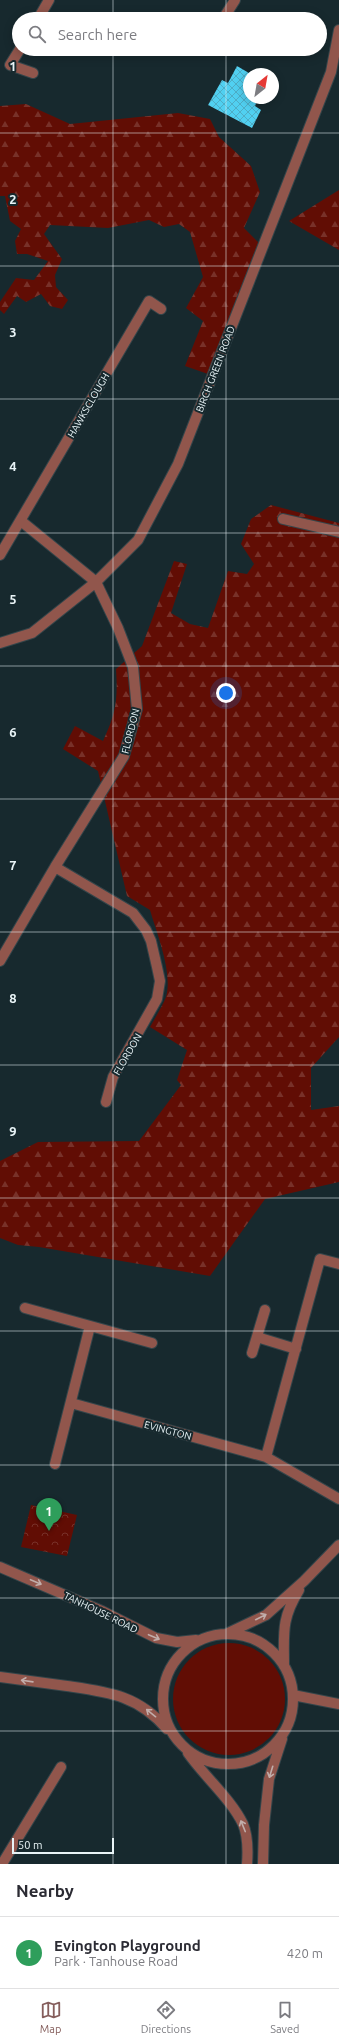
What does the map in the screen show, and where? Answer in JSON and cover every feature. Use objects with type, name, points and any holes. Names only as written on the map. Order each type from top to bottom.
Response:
[{"type":"street","points":[[42,12],[49,0]]},
{"type":"street","points":[[227,12],[235,0]]},
{"type":"street","name":"BIRCH GREEN ROAD","points":[[0,644],[32,633],[96,582],[138,540],[178,464],[331,72],[339,30]]},
{"type":"street","points":[[16,56],[10,65],[33,73]]},
{"type":"street","name":"HAWKSCLOUGH","points":[[0,555],[149,302],[161,309]]},
{"type":"street","points":[[283,519],[339,532]]},
{"type":"street","points":[[21,521],[96,582]]},
{"type":"street","name":"FLORDON","points":[[0,961],[55,867],[124,756],[137,709],[133,667],[118,628],[96,582]]},
{"type":"street","name":"FLORDON","points":[[55,867],[132,913],[146,930],[151,941],[160,981],[157,999],[113,1077],[106,1102]]},
{"type":"street","points":[[266,1457],[320,1259],[339,1264]]},
{"type":"street","points":[[25,1308],[152,1343]]},
{"type":"street","points":[[252,1353],[265,1310]]},
{"type":"street","points":[[55,1464],[90,1326]]},
{"type":"street","points":[[257,1337],[296,1349]]},
{"type":"street","name":"EVINGTON","points":[[71,1403],[266,1457],[339,1499]]},
{"type":"street","points":[[226,1634],[266,1615],[304,1581],[339,1545]]},
{"type":"street","name":"TANHOUSE ROAD","points":[[0,1568],[89,1605],[161,1640],[177,1642],[204,1638]]},
{"type":"street","points":[[284,1666],[284,1624],[289,1607],[304,1581]]},
{"type":"street","points":[[178,1742],[167,1724],[162,1704],[164,1683],[172,1664],[186,1648],[204,1638],[226,1634],[243,1635],[259,1642],[274,1652],[284,1666],[291,1680],[293,1695],[291,1716],[283,1735],[269,1779],[264,1825],[263,1864]]},
{"type":"street","points":[[0,1676],[110,1692],[151,1712],[186,1750],[243,1825],[246,1837],[247,1864]]},
{"type":"street","points":[[293,1695],[339,1704]]},
{"type":"street","points":[[186,1750],[214,1764],[234,1765],[253,1760],[270,1750],[283,1735]]},
{"type":"street","points":[[2,1864],[61,1767]]},
{"type":"green space","points":[[26,104],[70,124],[178,113],[210,119],[219,137],[251,166],[260,192],[244,228],[259,243],[208,374],[185,366],[203,321],[186,308],[203,277],[190,232],[179,224],[164,227],[149,220],[108,228],[50,225],[44,234],[62,259],[55,275],[56,287],[68,300],[62,309],[50,306],[41,294],[26,302],[17,296],[4,314],[0,310],[0,302],[16,278],[34,280],[48,261],[27,254],[17,254],[15,241],[21,229],[10,221],[5,196],[0,196],[0,106]]},
{"type":"green space","points":[[339,190],[339,250],[289,221]]},
{"type":"green space","points":[[271,505],[339,523],[339,1037],[311,1068],[311,1110],[339,1106],[339,1182],[265,1199],[210,1276],[39,1247],[18,1245],[0,1238],[0,1161],[38,1142],[139,1141],[181,1085],[177,1080],[187,1050],[150,1027],[166,997],[168,987],[166,965],[150,910],[127,896],[98,771],[63,749],[75,726],[103,741],[111,722],[115,706],[117,689],[116,669],[142,646],[174,561],[187,564],[171,613],[190,624],[208,628],[228,571],[247,574],[254,564],[241,544],[251,519]]},
{"type":"green space","points":[[31,1505],[77,1515],[67,1556],[21,1547]]},
{"type":"green space","points":[[229,1643],[250,1647],[269,1659],[281,1678],[285,1699],[281,1720],[269,1739],[250,1751],[229,1755],[208,1751],[189,1739],[177,1720],[173,1699],[177,1678],[189,1659],[208,1647]]},
{"type":"building","points":[[237,66],[243,70],[243,104],[256,104],[255,106],[261,110],[252,128],[208,105],[222,80],[228,83]]},
{"type":"place","name":"Evington Playground","points":[[49,1531]]}]
